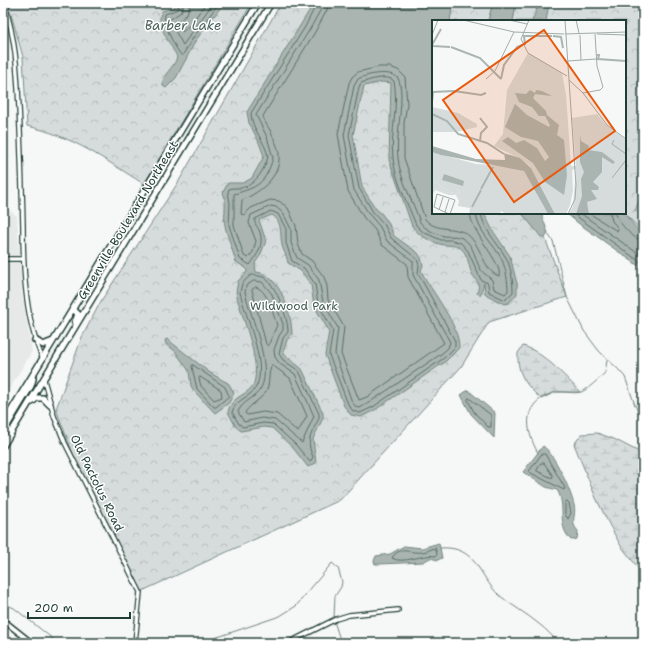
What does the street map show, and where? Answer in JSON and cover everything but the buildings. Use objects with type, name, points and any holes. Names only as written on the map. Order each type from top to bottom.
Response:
[{"type":"highway","name":"Greenville Boulevard Northeast","points":[[3,424],[258,3]]},
{"type":"highway","name":"Greenville Boulevard Northeast","points":[[3,446],[270,3]]},
{"type":"highway","points":[[51,367],[55,355],[77,318],[78,314],[73,309]]},
{"type":"highway","points":[[35,340],[46,345],[54,340]]},
{"type":"highway","points":[[11,434],[7,429],[8,424],[32,386],[34,374]]},
{"type":"highway","points":[[28,405],[40,398],[45,399],[50,405]]},
{"type":"main road","points":[[3,620],[32,643]]},
{"type":"street","points":[[4,3],[13,29],[16,49],[21,142],[23,259],[26,293],[35,340],[43,359]]},
{"type":"street","points":[[3,259],[23,259]]},
{"type":"street","name":"Old Pactolus Road","points":[[44,380],[50,405],[65,443],[140,592],[135,643]]},
{"type":"street","points":[[288,643],[336,619],[349,615],[398,610]]},
{"type":"shaded area","points":[[3,205],[17,216],[22,295],[32,351],[3,400]]},
{"type":"green space","points":[[8,3],[252,3],[144,184],[74,142],[44,130],[27,126],[23,57]]},
{"type":"green space","name":"Wildwood Park","points":[[281,3],[493,3],[488,20],[432,20],[432,214],[522,214],[545,238],[567,297],[489,322],[461,367],[340,500],[140,592],[83,480],[56,409],[82,337],[101,301],[179,181]]},
{"type":"green space","points":[[516,3],[643,3],[643,232],[625,214],[626,20],[513,20]]},
{"type":"green space","points":[[523,346],[538,353],[546,359],[580,392],[556,392],[541,399],[527,384],[521,373],[518,353]]},
{"type":"green space","points":[[597,433],[614,439],[643,454],[643,574],[621,546],[610,526],[596,498],[574,444],[582,434]]},
{"type":"water","name":"Barber Lake","points":[[176,3],[224,3],[196,40],[176,78],[166,88],[163,86],[164,78],[177,57],[162,28],[160,16],[162,11],[173,8]]},
{"type":"water","points":[[314,3],[453,3],[450,20],[432,20],[432,214],[484,214],[493,231],[510,256],[517,284],[517,294],[509,303],[504,304],[487,295],[485,293],[484,283],[480,296],[477,293],[478,282],[472,274],[463,250],[456,246],[439,244],[430,240],[412,226],[389,160],[391,83],[382,82],[364,86],[353,135],[362,187],[376,209],[388,222],[394,236],[418,253],[423,265],[421,271],[455,330],[459,348],[446,361],[375,410],[361,417],[351,415],[344,406],[325,355],[329,331],[314,306],[311,285],[301,271],[288,263],[282,246],[279,222],[276,218],[272,215],[259,220],[266,241],[260,256],[255,263],[256,272],[264,274],[272,280],[283,296],[290,317],[292,335],[287,340],[283,353],[302,369],[323,413],[323,418],[313,439],[316,463],[308,467],[293,448],[272,428],[264,427],[241,431],[236,427],[228,412],[233,402],[252,387],[255,373],[253,350],[236,292],[238,281],[247,272],[246,268],[236,262],[226,230],[225,202],[223,192],[228,183],[243,183],[252,178],[264,156],[249,123],[247,112]]},
{"type":"water","points":[[493,3],[516,3],[513,20],[488,20]]},
{"type":"water","points":[[539,3],[549,3],[546,20],[532,20]]},
{"type":"water","points":[[523,214],[543,214],[548,233],[545,238],[541,237]]},
{"type":"water","points":[[567,214],[625,214],[638,230],[643,232],[643,269]]},
{"type":"water","points":[[167,339],[209,372],[229,384],[234,393],[229,403],[215,413],[194,391],[191,386],[189,371],[175,351],[166,344],[165,340]]},
{"type":"water","points":[[468,390],[495,413],[494,438],[471,414],[461,395]]},
{"type":"water","points":[[543,446],[552,456],[562,473],[572,499],[575,509],[574,525],[578,531],[577,539],[571,540],[564,528],[560,496],[557,490],[546,487],[523,472]]},
{"type":"water","points":[[439,543],[442,558],[438,560],[430,558],[423,562],[380,564],[375,564],[374,561],[376,556],[390,554],[404,546],[422,548]]},
{"type":"waterway","points":[[635,211],[639,201],[643,199]]},
{"type":"waterway","points":[[547,233],[553,241],[567,297],[584,331],[599,351],[625,377],[635,405],[643,420]]},
{"type":"waterway","points":[[538,453],[533,444],[529,425],[529,416],[537,402],[545,396],[556,392],[578,393],[587,389],[605,373],[607,360]]},
{"type":"waterway","points":[[440,548],[452,548],[462,551],[476,563],[499,595],[542,626],[559,643]]},
{"type":"waterway","points":[[200,643],[280,616],[296,606],[332,563],[338,568],[342,582],[341,587],[335,596],[334,618]]},
{"type":"waterway","points":[[3,603],[14,608],[58,643]]},
{"type":"waterway","points":[[334,621],[341,643]]},
{"type":"waterway","points":[[127,643],[128,639],[131,640]]}]
